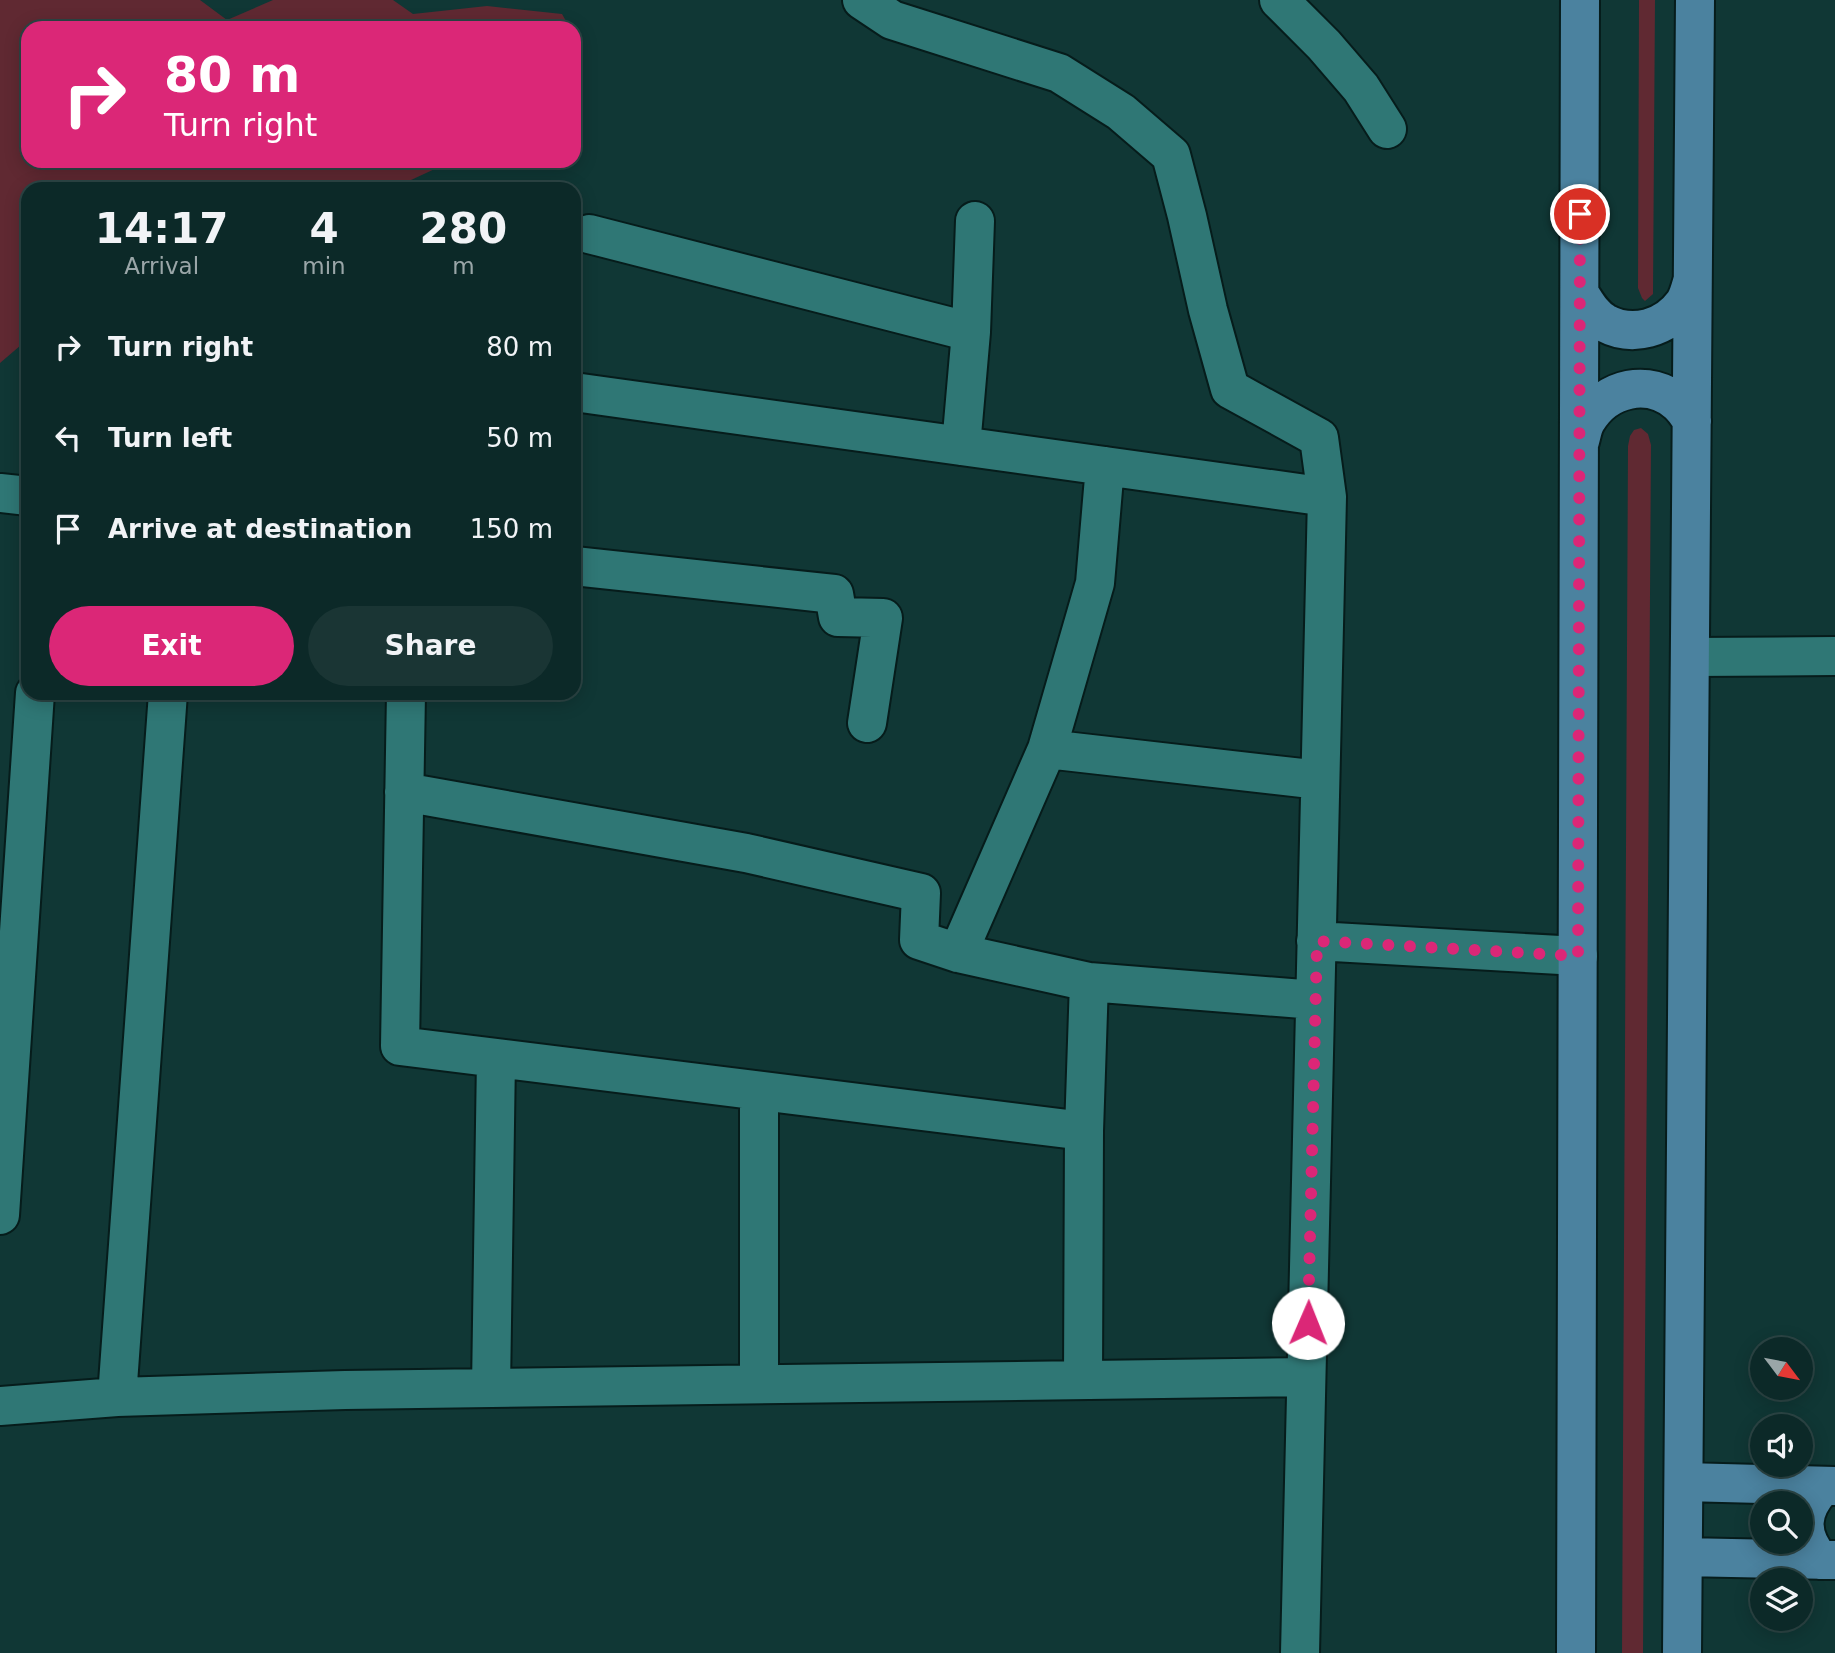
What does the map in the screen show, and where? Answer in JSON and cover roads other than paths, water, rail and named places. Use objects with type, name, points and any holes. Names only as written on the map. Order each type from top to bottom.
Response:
[{"type":"main road","points":[[1576,1653],[1580,0]]},
{"type":"main road","points":[[1682,1653],[1695,0]]},
{"type":"main road","points":[[1580,294],[1590,310],[1604,322],[1621,329],[1640,330],[1658,326],[1674,315],[1686,301],[1692,282]]},
{"type":"main road","points":[[1580,441],[1585,422],[1596,407],[1611,395],[1629,389],[1648,388],[1666,394],[1681,405],[1692,421]]},
{"type":"main road","points":[[1684,1482],[1829,1486]]},
{"type":"main road","points":[[1828,1560],[1811,1549],[1805,1536],[1804,1522],[1810,1502],[1829,1486]]},
{"type":"main road","points":[[1683,1557],[1828,1560]]},
{"type":"street","points":[[862,0],[892,20],[1059,73],[1121,112],[1171,155],[1230,389],[1319,438],[1326,498],[1300,1653]]},
{"type":"street","points":[[1279,0],[1324,45],[1361,88],[1387,129]]},
{"type":"street","points":[[961,446],[971,332],[975,221]]},
{"type":"street","points":[[589,234],[971,332]]},
{"type":"street","points":[[581,393],[1326,498]]},
{"type":"street","points":[[958,953],[1047,749],[1096,583],[1105,466]]},
{"type":"street","points":[[0,493],[21,495]]},
{"type":"street","points":[[581,567],[834,594],[838,617],[883,618],[867,723]]},
{"type":"street","points":[[1690,657],[1835,656]]},
{"type":"street","points":[[0,1215],[35,700]]},
{"type":"street","points":[[117,1397],[167,700]]},
{"type":"street","points":[[406,700],[400,1046],[1084,1131]]},
{"type":"street","points":[[1047,749],[1320,780]]},
{"type":"street","points":[[404,792],[747,853],[921,893],[919,940],[958,953],[1089,982],[1315,1000]]},
{"type":"street","points":[[1317,941],[1578,956]]},
{"type":"street","points":[[1083,1380],[1084,1131],[1089,982]]},
{"type":"street","points":[[491,1388],[496,1058]]},
{"type":"street","points":[[759,1091],[759,1384]]},
{"type":"street","points":[[0,1406],[117,1397],[345,1390],[1306,1377]]}]
